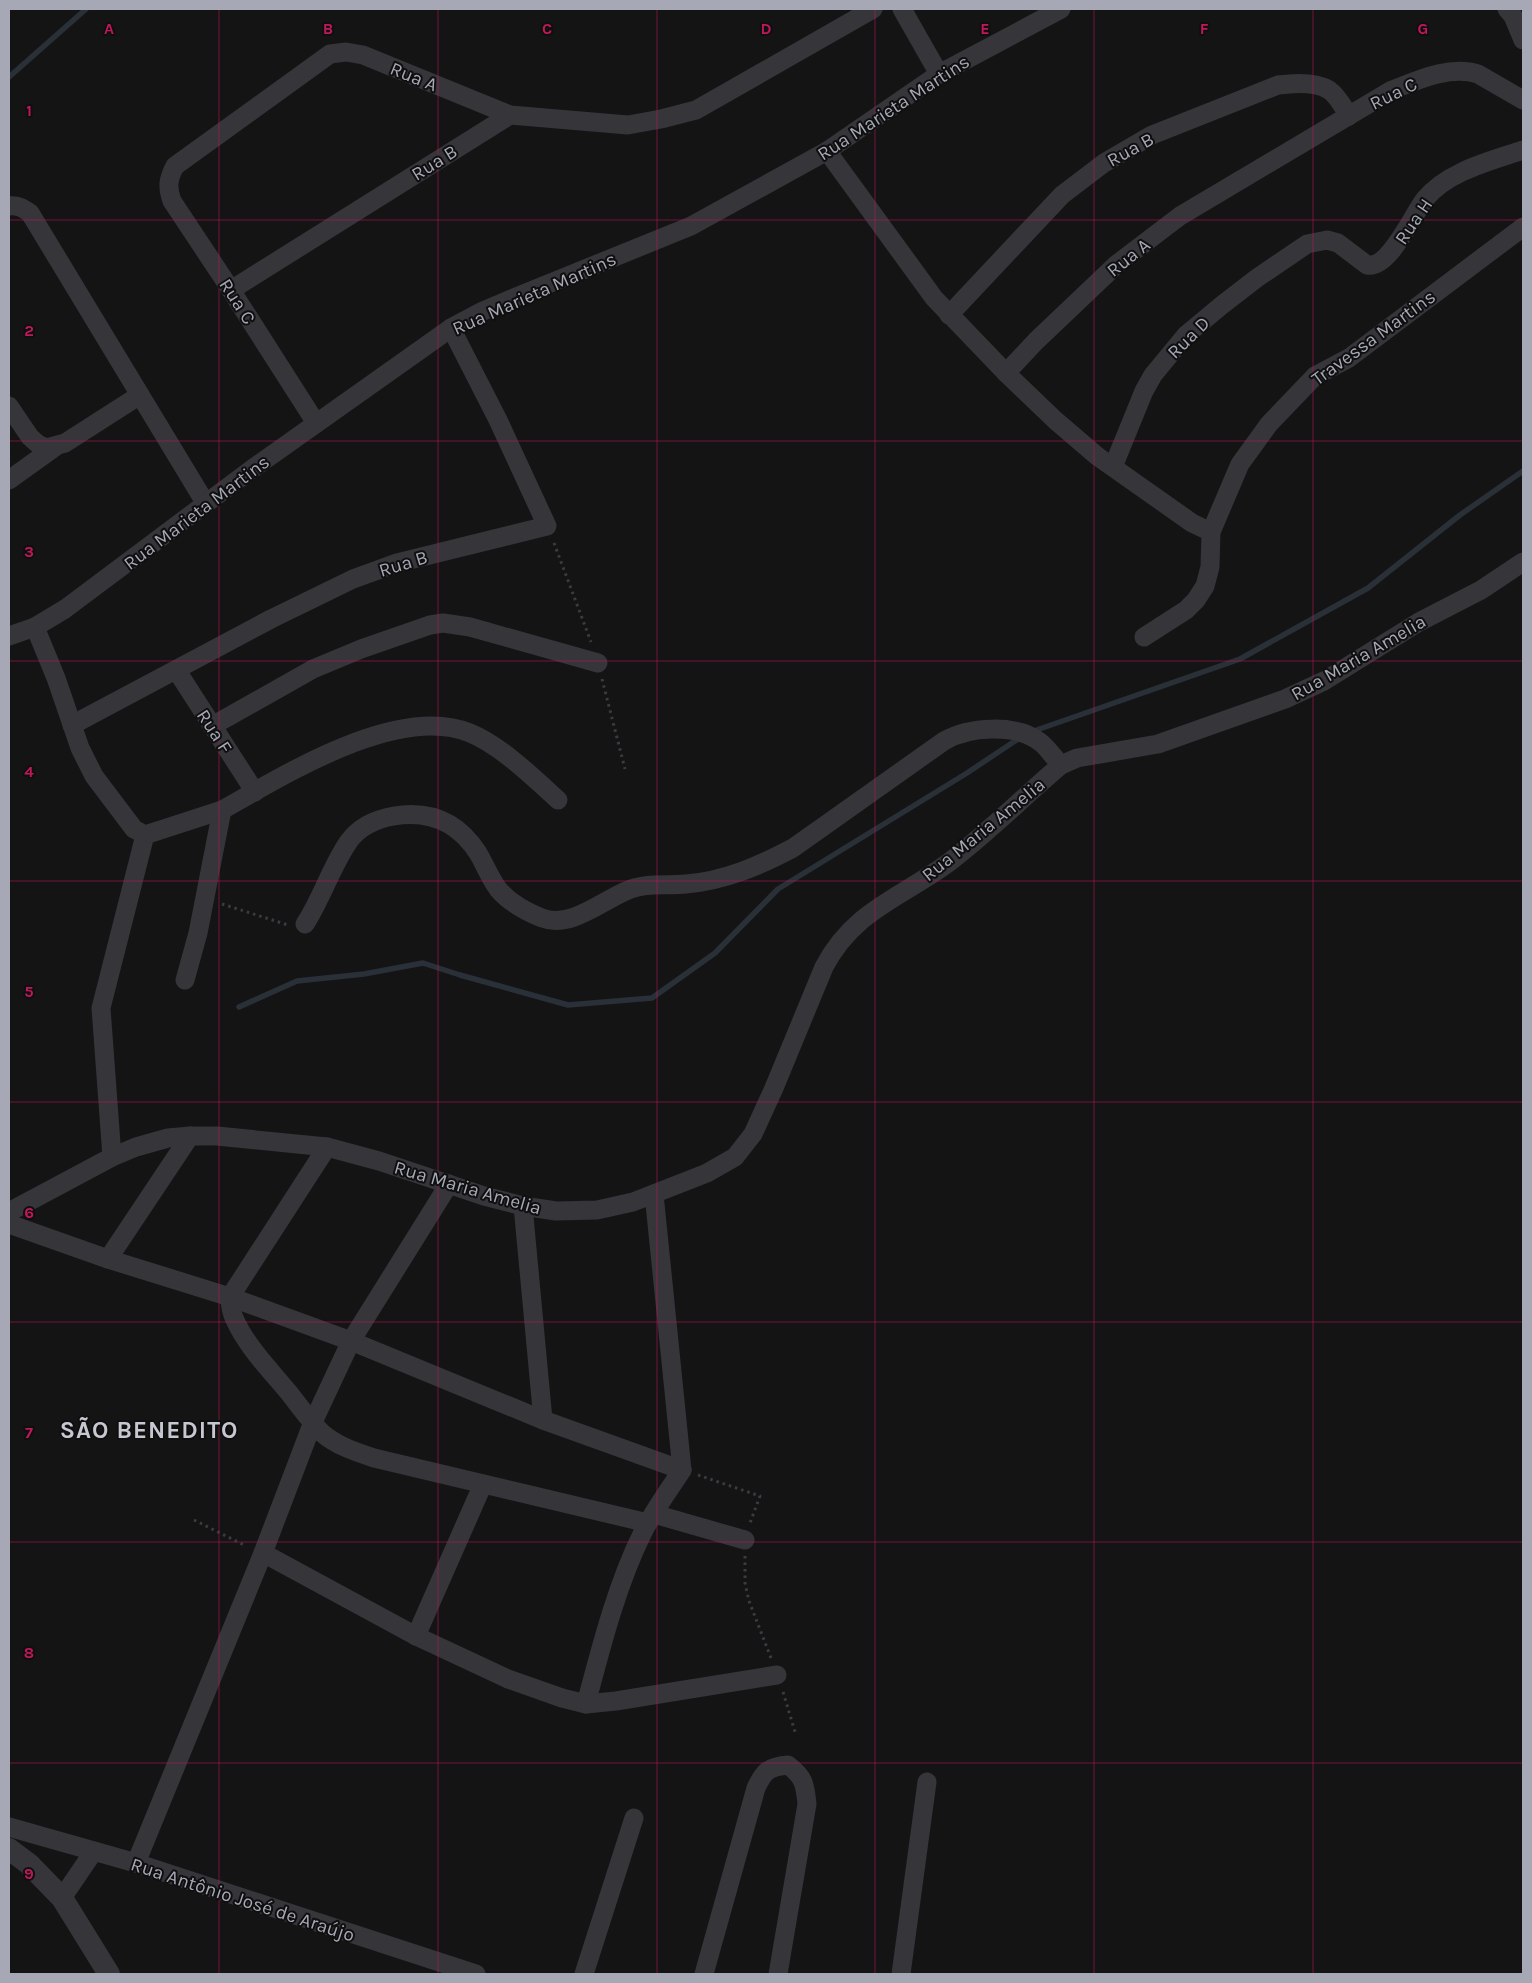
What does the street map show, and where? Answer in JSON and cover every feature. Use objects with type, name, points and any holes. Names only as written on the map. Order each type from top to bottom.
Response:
[{"type":"street","name":"Rua A","points":[[169,177],[175,166],[330,54],[346,52],[363,55],[510,115],[628,125],[661,120],[696,110],[873,9]]},
{"type":"street","points":[[902,9],[939,74]]},
{"type":"street","name":"Rua Marieta Martins","points":[[9,636],[35,627],[89,592],[206,504],[451,328],[516,297],[692,226],[826,151],[939,74],[1061,9]]},
{"type":"street","points":[[1507,9],[1513,16],[1523,40]]},
{"type":"street","name":"Rua C","points":[[1269,164],[1392,90],[1422,78],[1459,71],[1478,74],[1523,100]]},
{"type":"street","name":"Rua B","points":[[949,315],[1062,195],[1104,163],[1152,135],[1278,85],[1295,82],[1328,89],[1337,97],[1349,116]]},
{"type":"street","name":"Rua B","points":[[232,290],[510,115]]},
{"type":"street","name":"Rua H","points":[[1307,244],[1326,240],[1338,243],[1367,265],[1375,265],[1394,249],[1415,212],[1437,188],[1452,177],[1523,150]]},
{"type":"street","points":[[826,151],[934,298],[1006,373],[1055,420],[1113,467],[1192,523],[1211,532]]},
{"type":"street","name":"Rua A","points":[[1006,373],[1036,341],[1117,264],[1180,216],[1269,164]]},
{"type":"street","name":"Rua C","points":[[169,177],[168,189],[172,200],[232,290],[316,424]]},
{"type":"street","points":[[9,206],[15,205],[30,213],[206,504]]},
{"type":"street","name":"Travessa Martins","points":[[1144,637],[1181,614],[1196,600],[1205,586],[1210,567],[1211,532],[1240,464],[1269,424],[1315,376],[1349,358],[1523,227]]},
{"type":"street","name":"Rua D","points":[[1113,467],[1144,391],[1153,375],[1186,335],[1256,278],[1307,244]]},
{"type":"street","name":"Rua B","points":[[72,725],[177,671],[271,619],[353,579],[396,563],[547,526],[498,420],[451,328]]},
{"type":"street","points":[[9,480],[55,447],[65,443],[140,395]]},
{"type":"street","points":[[9,406],[30,437],[39,445],[47,448],[55,447]]},
{"type":"street","name":"Rua Maria Amelia","points":[[9,1212],[136,1146],[168,1138],[190,1136],[255,1139],[327,1147],[379,1161],[522,1206],[556,1211],[597,1210],[633,1202],[714,1169],[735,1157],[753,1134],[832,951],[866,915],[948,863],[1061,765],[1077,758],[1158,744],[1285,699],[1324,680],[1418,622],[1481,590],[1523,562]]},
{"type":"street","points":[[212,726],[313,669],[361,649],[430,625],[443,623],[470,627],[598,663]]},
{"type":"street","points":[[35,627],[86,761],[97,782],[134,829],[145,835],[222,810],[314,760],[363,740],[407,727],[436,726],[470,733],[518,764],[558,800]]},
{"type":"street","name":"Rua F","points":[[177,671],[255,792]]},
{"type":"street","points":[[305,924],[333,868],[350,840],[365,825],[389,817],[412,813],[434,816],[465,836],[478,853],[500,891],[518,905],[544,919],[556,921],[578,915],[628,890],[644,886],[704,882],[729,876],[766,862],[792,848],[956,734],[992,729],[1014,731],[1040,741],[1061,765]]},
{"type":"street","points":[[185,980],[205,899],[222,810]]},
{"type":"street","points":[[112,1157],[101,1008],[145,835]]},
{"type":"street","points":[[108,1259],[190,1136]]},
{"type":"street","points":[[327,1147],[230,1297],[230,1308],[239,1328],[262,1361],[323,1433],[357,1453],[484,1484],[651,1518],[745,1540]]},
{"type":"street","points":[[136,1863],[263,1553],[313,1422],[351,1341],[449,1184]]},
{"type":"street","points":[[586,1704],[615,1606],[636,1546],[651,1518],[682,1470],[654,1194]]},
{"type":"street","points":[[522,1206],[543,1420]]},
{"type":"street","points":[[9,1224],[108,1259],[230,1297],[351,1341],[543,1420],[682,1470]]},
{"type":"street","points":[[416,1636],[484,1484]]},
{"type":"street","points":[[263,1553],[416,1636],[531,1688],[586,1704],[777,1674]]},
{"type":"street","points":[[704,1974],[756,1788],[762,1775],[773,1766],[788,1765],[800,1774],[806,1786],[807,1804],[778,1974]]},
{"type":"street","points":[[901,1974],[927,1782]]},
{"type":"street","points":[[584,1974],[634,1818]]},
{"type":"street","name":"Rua Antônio José de Araújo","points":[[9,1827],[136,1863],[476,1974]]},
{"type":"street","points":[[9,1849],[29,1864],[62,1898],[109,1974]]},
{"type":"street","points":[[62,1898],[94,1851]]},
{"type":"path","points":[[205,899],[276,922],[295,926],[305,924]]},
{"type":"path","points":[[682,1470],[760,1496],[745,1540],[745,1583],[749,1601],[777,1674],[796,1734]]},
{"type":"path","points":[[194,1520],[263,1553]]},
{"type":"waterway","points":[[9,77],[86,9]]},
{"type":"waterway","points":[[1031,732],[1240,659],[1368,588],[1460,515],[1523,471]]},
{"type":"waterway","points":[[239,1007],[297,981],[364,974],[423,963],[568,1005],[652,998],[715,953],[778,889],[967,773],[1021,737]]},
{"type":"district","name":"SÃO BENEDITO","points":[[149,1430]]}]
